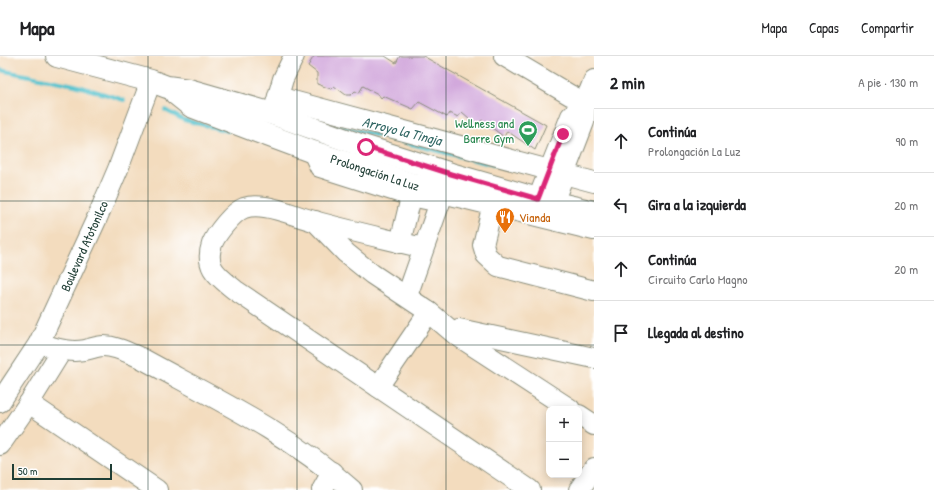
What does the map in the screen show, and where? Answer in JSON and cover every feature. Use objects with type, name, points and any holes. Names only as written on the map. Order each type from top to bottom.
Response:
[{"type":"main road","name":"Prolongación La Luz","points":[[57,56],[78,59],[159,84],[276,105],[411,162],[546,201],[594,212]]},
{"type":"main road","name":"Prolongación La Luz","points":[[159,84],[191,106],[412,190],[442,197],[492,204],[594,229]]},
{"type":"street","points":[[294,56],[283,79],[276,105],[594,182]]},
{"type":"street","points":[[504,56],[523,61],[570,96],[585,102]]},
{"type":"street","points":[[546,201],[556,172],[584,122],[585,102],[594,80]]},
{"type":"street","name":"Boulevard Atotonilco","points":[[0,402],[39,343],[97,218],[126,147],[159,84]]},
{"type":"street","points":[[400,242],[412,190]]},
{"type":"street","points":[[407,296],[442,197]]},
{"type":"street","points":[[492,204],[483,245],[486,255],[498,266],[594,290]]},
{"type":"street","points":[[423,248],[315,222],[267,207],[256,206],[243,208],[229,220],[213,241],[209,252],[209,262],[216,275],[235,290],[530,490]]},
{"type":"street","points":[[315,222],[351,257],[372,274],[407,296],[455,334],[565,406]]},
{"type":"street","points":[[378,387],[429,312]]},
{"type":"street","points":[[455,334],[459,329],[594,358]]},
{"type":"street","points":[[39,343],[62,350],[76,351],[105,346],[124,351],[141,358],[275,432],[302,449],[332,472],[352,490]]},
{"type":"street","points":[[0,445],[29,403],[62,350]]},
{"type":"street","points":[[29,403],[157,490]]},
{"type":"street","points":[[582,417],[594,425]]},
{"type":"street","points":[[579,490],[594,468]]},
{"type":"street","points":[[322,490],[332,472]]},
{"type":"building","points":[[314,56],[385,56],[396,63],[400,56],[423,56],[546,125],[535,150],[507,131],[504,137],[482,120],[477,125],[462,112],[458,117],[450,113],[447,117],[419,102],[413,109],[383,96],[381,98],[378,94],[363,86],[359,93],[355,91],[351,95],[346,95],[334,86],[331,89],[317,84],[317,73],[308,66]]},
{"type":"waterway","name":"Arroyo la Tinaja","points":[[0,70],[75,85],[124,100]]},
{"type":"waterway","name":"Arroyo la Tinaja","points":[[165,110],[184,120],[228,131]]},
{"type":"waterway","name":"Arroyo la Tinaja","points":[[336,125],[494,165]]},
{"type":"place","name":"Wellness and Barre Gym","points":[[528,147]]},
{"type":"place","name":"Vianda","points":[[505,234]]},
{"type":"route","points":[[366,147],[497,188],[538,199],[563,134]]}]
